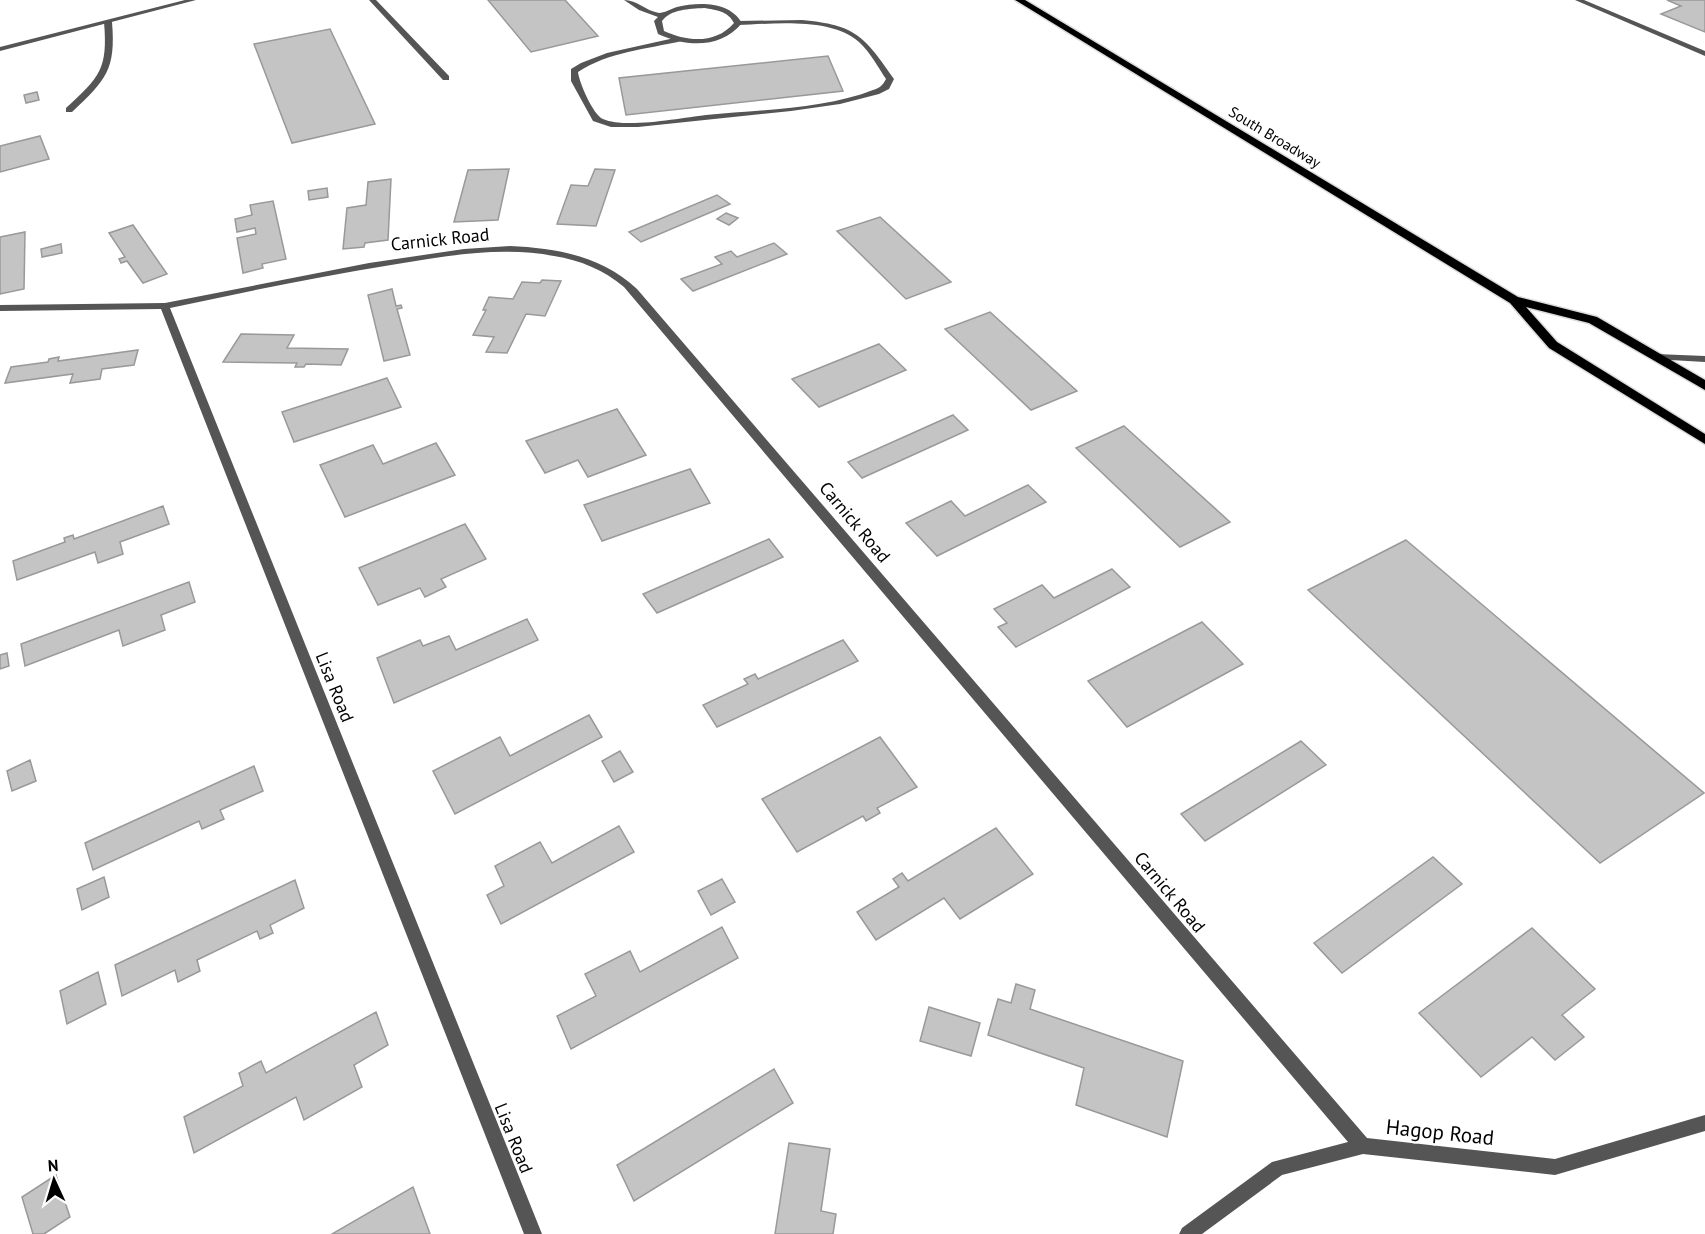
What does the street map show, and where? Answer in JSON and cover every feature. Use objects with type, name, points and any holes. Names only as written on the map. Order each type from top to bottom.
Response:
[{"type":"main road","name":"South Broadway","points":[[1019,0],[1514,300],[1593,321],[1705,386]]},
{"type":"main road","name":"South Broadway","points":[[1514,300],[1553,345],[1705,440]]},
{"type":"street","points":[[0,49],[193,0]]},
{"type":"street","points":[[372,0],[446,78]]},
{"type":"street","points":[[627,0],[641,9],[662,16]]},
{"type":"street","points":[[1578,0],[1705,54]]},
{"type":"street","points":[[679,39],[661,32],[658,21],[662,16],[687,6],[711,5],[731,12],[738,23]]},
{"type":"street","points":[[69,110],[102,79],[110,41],[108,22]]},
{"type":"street","points":[[738,23],[812,23],[840,28],[859,38],[890,79],[886,87],[876,92],[840,102],[638,125],[611,125],[596,119],[575,81],[574,71],[584,63],[600,57],[679,39],[717,38],[734,29],[738,23]]},
{"type":"street","name":"Carnick Road","points":[[165,306],[340,269],[482,250],[535,251],[574,257],[619,276],[1363,1146]]},
{"type":"street","points":[[0,308],[165,306]]},
{"type":"street","name":"Lisa Road","points":[[165,306],[533,1234]]},
{"type":"street","points":[[1656,357],[1705,359]]},
{"type":"street","name":"Hagop Road","points":[[1188,1234],[1278,1168],[1363,1146],[1555,1167],[1705,1123]]},
{"type":"building","points":[[488,0],[565,0],[598,36],[531,52]]},
{"type":"building","points":[[1667,0],[1705,0],[1705,32],[1661,14],[1681,6]]},
{"type":"building","points":[[330,29],[375,124],[292,143],[254,44]]},
{"type":"building","points":[[828,56],[843,91],[626,115],[619,78]]},
{"type":"building","points":[[37,92],[39,100],[26,103],[24,95]]},
{"type":"building","points":[[40,136],[49,159],[0,172],[0,146]]},
{"type":"building","points":[[509,169],[498,220],[454,222],[468,170]]},
{"type":"building","points":[[595,169],[615,170],[596,226],[557,224],[571,185],[588,186]]},
{"type":"building","points":[[391,179],[388,240],[365,243],[364,247],[343,249],[347,208],[366,205],[368,182]]},
{"type":"building","points":[[327,188],[328,197],[309,200],[308,191]]},
{"type":"building","points":[[717,195],[730,204],[641,242],[629,232]]},
{"type":"building","points":[[273,201],[286,259],[262,264],[263,268],[243,273],[237,238],[256,234],[255,228],[237,232],[235,219],[252,215],[250,205]]},
{"type":"building","points":[[726,213],[738,218],[729,225],[717,219]]},
{"type":"building","points":[[880,217],[951,282],[906,299],[837,231]]},
{"type":"building","points":[[133,225],[167,274],[143,283],[127,261],[121,263],[119,259],[125,257],[109,233]]},
{"type":"building","points":[[25,232],[24,289],[0,294],[0,237]]},
{"type":"building","points":[[774,243],[787,254],[693,291],[681,279],[722,264],[715,257],[731,251],[737,257]]},
{"type":"building","points":[[61,244],[62,253],[42,257],[41,249]]},
{"type":"building","points":[[542,280],[561,281],[545,316],[526,314],[507,353],[486,352],[494,337],[473,335],[486,310],[483,310],[489,297],[513,299],[522,282],[540,283]]},
{"type":"building","points":[[392,289],[396,306],[401,305],[402,308],[397,309],[410,355],[384,361],[368,295]]},
{"type":"building","points":[[990,312],[1077,391],[1031,410],[945,329]]},
{"type":"building","points":[[241,334],[294,335],[287,348],[348,349],[341,365],[306,364],[304,367],[295,367],[297,363],[223,362]]},
{"type":"building","points":[[879,344],[906,370],[819,407],[792,379]]},
{"type":"building","points":[[138,350],[134,365],[102,369],[100,379],[70,383],[73,374],[5,383],[11,367],[48,362],[49,359],[59,357],[58,361]]},
{"type":"building","points":[[387,378],[401,407],[294,442],[282,412]]},
{"type":"building","points":[[617,409],[646,455],[588,477],[578,460],[545,473],[526,441]]},
{"type":"building","points":[[953,415],[968,430],[862,478],[848,462]]},
{"type":"building","points":[[1124,426],[1230,522],[1180,547],[1076,448]]},
{"type":"building","points":[[436,443],[455,475],[345,517],[320,465],[373,445],[383,464]]},
{"type":"building","points":[[690,469],[710,503],[602,541],[584,505]]},
{"type":"building","points":[[1028,485],[1046,502],[937,556],[906,523],[951,501],[965,516]]},
{"type":"building","points":[[163,506],[169,524],[120,542],[123,554],[98,563],[95,552],[17,580],[13,561],[65,542],[64,538],[73,535],[74,539]]},
{"type":"building","points":[[465,524],[486,559],[441,579],[446,587],[425,597],[420,588],[378,605],[359,568]]},
{"type":"building","points":[[769,539],[783,557],[657,613],[643,594]]},
{"type":"building","points":[[1406,540],[1704,793],[1600,863],[1308,590]]},
{"type":"building","points":[[1112,569],[1130,587],[1016,647],[998,627],[1007,623],[994,609],[1042,585],[1054,598]]},
{"type":"building","points":[[189,582],[195,602],[161,615],[165,630],[123,646],[119,630],[25,666],[21,644]]},
{"type":"building","points":[[527,619],[538,640],[394,703],[377,658],[420,640],[423,646],[449,636],[456,650]]},
{"type":"building","points":[[1202,622],[1243,664],[1127,727],[1088,681]]},
{"type":"building","points":[[843,640],[858,661],[717,727],[703,705],[748,684],[744,679],[755,674],[758,679]]},
{"type":"building","points":[[7,653],[9,666],[0,669],[0,655]]},
{"type":"building","points":[[589,715],[602,737],[455,814],[433,771],[500,737],[510,756]]},
{"type":"building","points":[[880,737],[917,787],[877,808],[880,813],[866,821],[863,816],[797,852],[762,799]]},
{"type":"building","points":[[1301,741],[1326,765],[1205,841],[1181,814]]},
{"type":"building","points":[[620,751],[633,772],[614,782],[602,761]]},
{"type":"building","points":[[30,760],[36,781],[12,791],[7,771]]},
{"type":"building","points":[[254,766],[263,791],[220,810],[224,819],[202,829],[199,821],[93,870],[85,843]]},
{"type":"building","points":[[619,826],[634,852],[501,924],[487,895],[504,886],[495,866],[540,842],[552,863]]},
{"type":"building","points":[[996,828],[1033,874],[960,919],[944,898],[876,940],[857,912],[899,887],[893,879],[902,873],[908,881]]},
{"type":"building","points":[[1433,857],[1462,884],[1342,973],[1314,943]]},
{"type":"building","points":[[104,877],[109,897],[82,910],[77,889]]},
{"type":"building","points":[[722,879],[735,902],[711,915],[698,891]]},
{"type":"building","points":[[295,880],[304,908],[270,925],[273,933],[260,939],[257,931],[197,960],[200,971],[178,982],[175,970],[122,996],[115,965]]},
{"type":"building","points":[[722,927],[738,958],[571,1049],[557,1016],[596,996],[585,974],[630,951],[640,972]]},
{"type":"building","points":[[1532,928],[1595,989],[1562,1015],[1584,1037],[1555,1060],[1532,1037],[1481,1077],[1419,1013]]},
{"type":"building","points":[[98,972],[106,1004],[67,1024],[60,991]]},
{"type":"building","points":[[1016,984],[1035,990],[1030,1009],[1183,1061],[1167,1137],[1076,1105],[1084,1068],[988,1035],[998,999],[1011,1003]]},
{"type":"building","points":[[929,1007],[980,1023],[971,1056],[920,1041]]},
{"type":"building","points":[[376,1012],[388,1045],[354,1065],[362,1087],[304,1120],[296,1097],[194,1153],[184,1117],[243,1086],[239,1073],[261,1061],[266,1073]]},
{"type":"building","points":[[774,1069],[793,1103],[634,1201],[617,1165]]},
{"type":"building","points":[[789,1143],[830,1149],[821,1211],[836,1214],[833,1234],[775,1234]]},
{"type":"building","points":[[56,1175],[70,1217],[44,1234],[33,1234],[22,1197]]},
{"type":"building","points":[[413,1187],[430,1234],[332,1234]]}]
